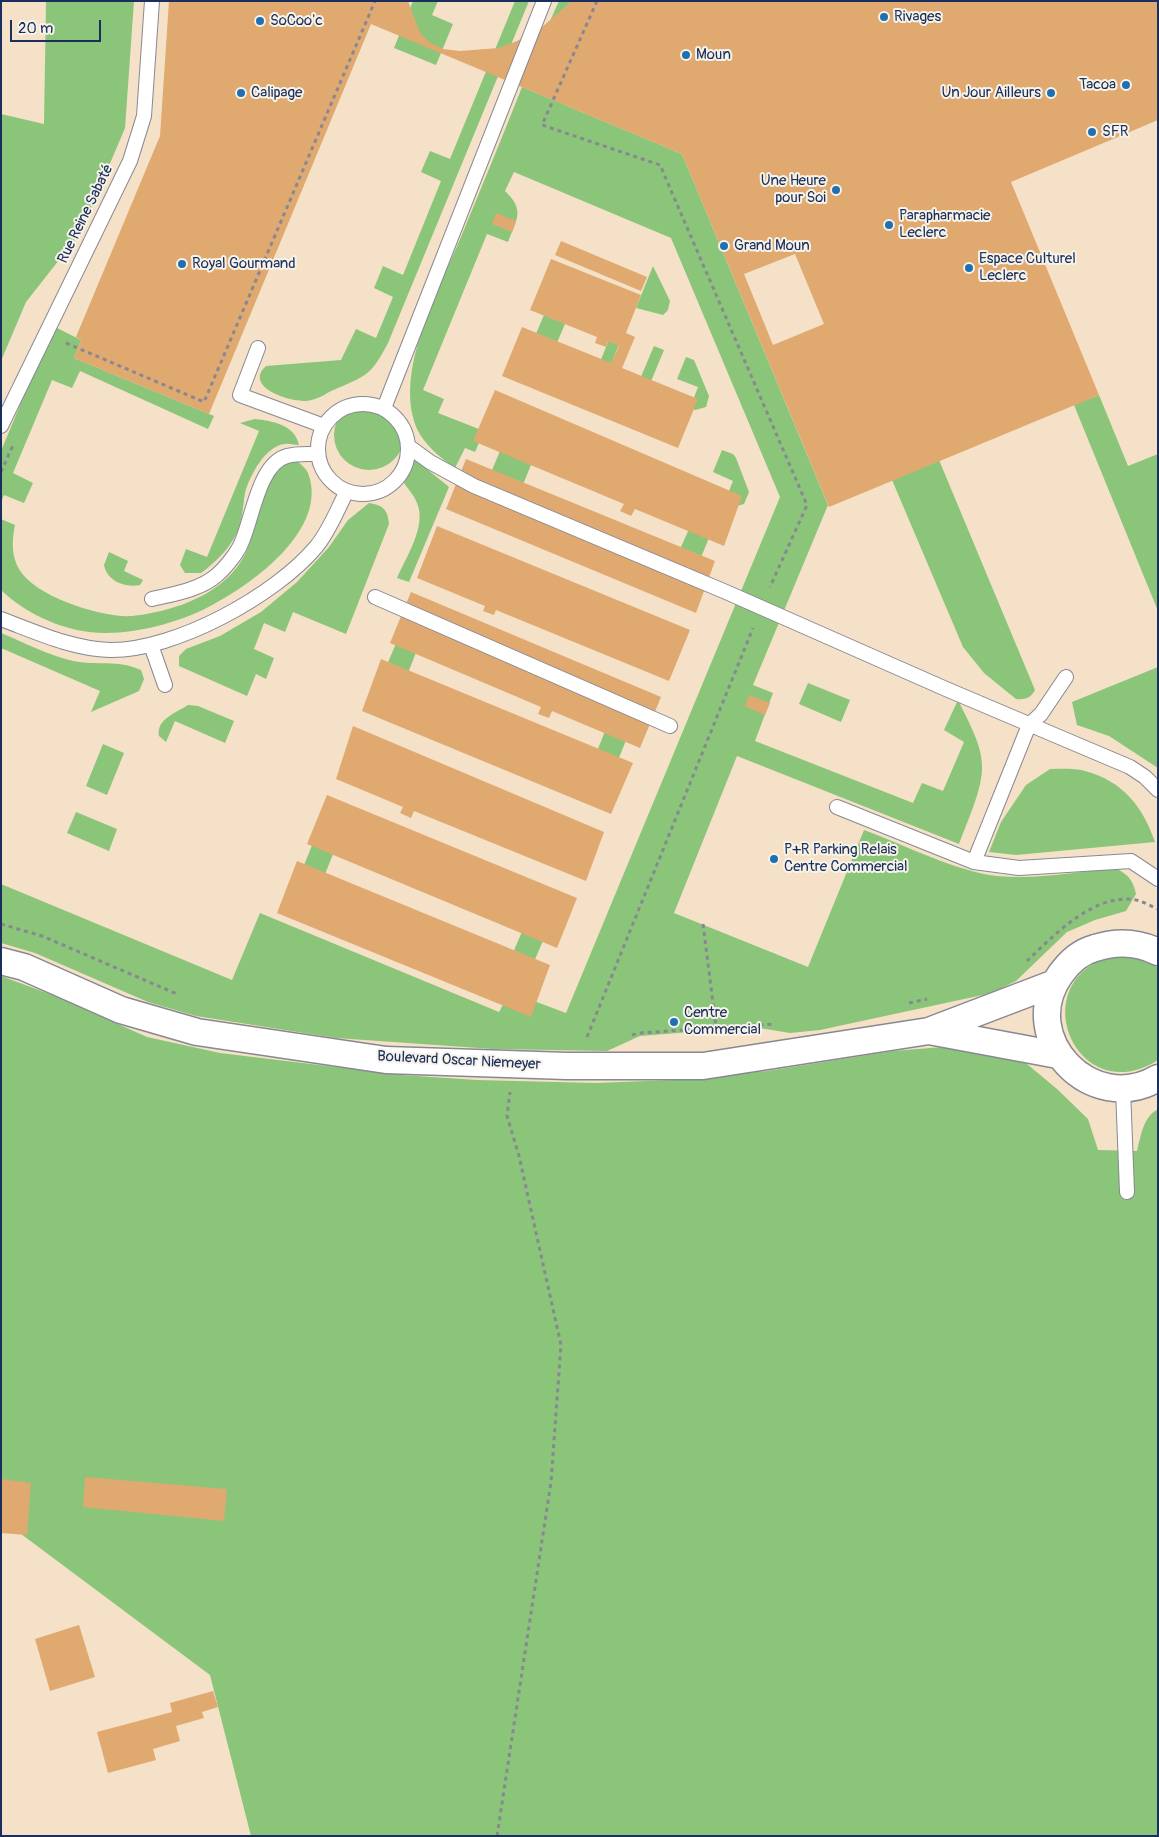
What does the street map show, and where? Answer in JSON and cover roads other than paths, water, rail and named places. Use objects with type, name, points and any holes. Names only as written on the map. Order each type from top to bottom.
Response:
[{"type":"street","points":[[1157,950],[1134,944],[1110,943],[1088,950],[1068,964],[1055,983],[1048,1007],[1049,1032],[1058,1056],[1076,1074],[1098,1086],[1123,1089],[1147,1084],[1158,1078]]},
{"type":"street","name":"Boulevard Oscar Niemeyer","points":[[1,961],[24,967],[121,1010],[197,1032],[386,1060],[512,1064],[703,1066],[929,1031],[1055,983]]},
{"type":"street","name":"Boulevard Oscar Niemeyer","points":[[929,1031],[1058,1056]]},
{"type":"lane","name":"Rue Reine Sabaté","points":[[1,426],[130,161],[144,116],[152,1]]},
{"type":"lane","points":[[384,408],[544,1]]},
{"type":"lane","points":[[258,348],[240,395],[324,426]]},
{"type":"lane","points":[[357,404],[371,404],[384,408],[398,420],[403,428],[408,446],[404,468],[390,485],[369,493],[346,491],[330,480],[320,463],[318,454],[320,434],[332,415],[344,408],[357,404]]},
{"type":"lane","points":[[408,446],[464,481],[1130,767],[1145,777],[1158,790]]},
{"type":"lane","points":[[152,599],[187,590],[217,576],[238,549],[255,499],[268,472],[276,462],[287,456],[318,454]]},
{"type":"lane","points":[[1,619],[66,643],[110,650],[151,645],[188,632],[236,609],[281,579],[315,548],[329,530],[346,491]]},
{"type":"lane","points":[[375,597],[670,726]]},
{"type":"lane","points":[[151,645],[165,685]]},
{"type":"lane","points":[[974,862],[1029,725],[1041,714],[1066,677]]},
{"type":"lane","points":[[836,807],[974,862],[1019,868],[1131,861],[1158,879]]},
{"type":"lane","points":[[1123,1089],[1127,1192]]},
{"type":"place","name":"Rivages","points":[[884,17]]},
{"type":"place","name":"SoCoo'c","points":[[260,21]]},
{"type":"place","name":"Moun","points":[[686,55]]},
{"type":"place","name":"Tacoa","points":[[1126,85]]},
{"type":"place","name":"Calipage","points":[[241,93]]},
{"type":"place","name":"Un Jour Ailleurs","points":[[1051,93]]},
{"type":"place","name":"SFR","points":[[1092,132]]},
{"type":"place","name":"Une Heure pour Soi","points":[[836,190]]},
{"type":"place","name":"Parapharmacie Leclerc","points":[[889,225]]},
{"type":"place","name":"Grand Moun","points":[[724,246]]},
{"type":"place","name":"Royal Gourmand","points":[[182,264]]},
{"type":"place","name":"Espace Culturel Leclerc","points":[[969,268]]},
{"type":"place","name":"P+R Parking Relais Centre Commercial","points":[[774,859]]},
{"type":"place","name":"Centre Commercial","points":[[674,1022]]}]
